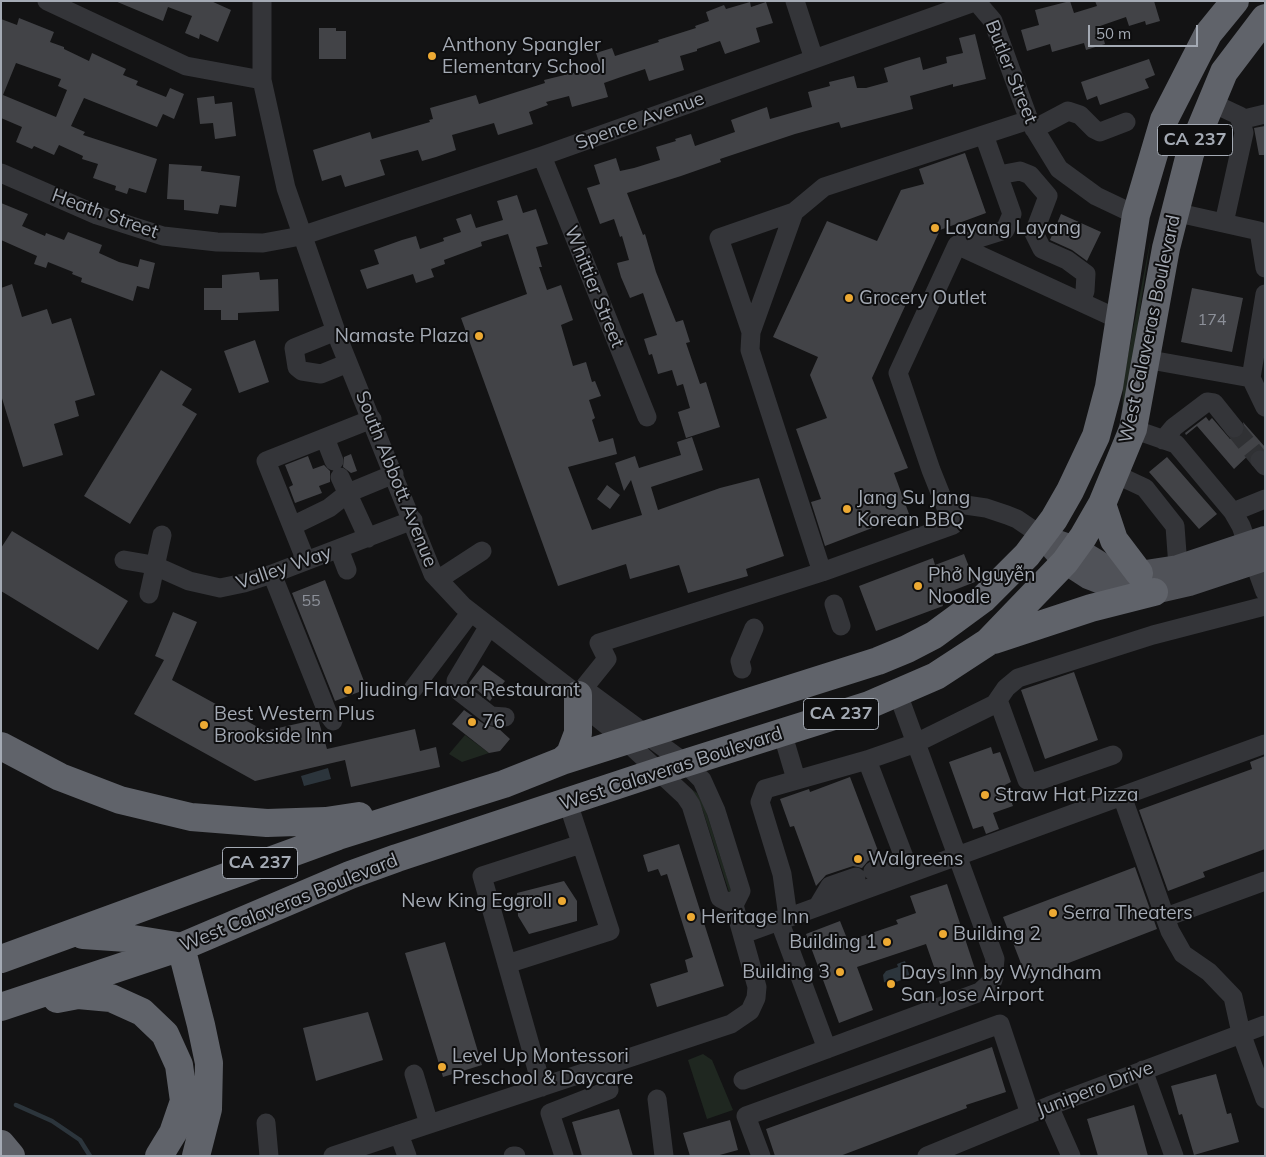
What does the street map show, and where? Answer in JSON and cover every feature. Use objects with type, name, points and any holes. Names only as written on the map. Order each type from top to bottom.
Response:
[{"type":"highway","name":"West Calaveras Boulevard","points":[[1,959],[75,934],[264,862],[504,784],[562,761],[907,650],[950,624],[983,599],[1004,579],[1042,536],[1070,491],[1096,436],[1109,387],[1136,215],[1158,147],[1164,120],[1208,34],[1235,1]]},
{"type":"highway","name":"West Calaveras Boulevard","points":[[1,1008],[181,947],[350,875],[672,767],[869,705],[936,676],[988,642],[1070,555],[1102,504],[1133,429],[1164,255],[1190,154],[1224,72],[1265,18]]},
{"type":"highway","points":[[1158,147],[1162,188],[1174,212]]},
{"type":"highway","points":[[1136,215],[1155,228],[1164,255]]},
{"type":"highway","points":[[988,642],[1091,608],[1147,582],[1114,540],[1102,504]]},
{"type":"highway","points":[[562,761],[570,754],[578,733],[578,695]]},
{"type":"highway","points":[[1,746],[60,777],[120,800],[191,817],[267,823],[326,821],[449,801]]},
{"type":"highway","points":[[75,934],[126,938],[181,947],[202,1025],[209,1063],[208,1109],[196,1156]]},
{"type":"highway","points":[[1,1008],[78,995],[111,998],[142,1012],[165,1034],[179,1065],[184,1101],[173,1133],[159,1156]]},
{"type":"highway","points":[[1,1144],[11,1156]]},
{"type":"main road","points":[[1042,536],[1070,555],[1147,582],[1258,551]]},
{"type":"main road","points":[[1147,582],[1178,568],[1258,551]]},
{"type":"street","points":[[47,1],[186,66],[262,80]]},
{"type":"street","name":"South Abbott Avenue","points":[[262,1],[262,80],[286,188],[301,236],[348,363],[434,574],[471,612],[578,695],[583,706],[636,738],[672,767],[702,780],[716,811],[741,891],[734,905],[757,987],[756,998],[750,1011],[740,1020],[333,1156]]},
{"type":"street","points":[[795,1],[814,59]]},
{"type":"street","name":"Spence Avenue","points":[[301,236],[542,156],[977,1]]},
{"type":"street","name":"Butler Street","points":[[977,1],[993,21],[1031,125],[1059,169],[1096,196],[1136,215]]},
{"type":"street","points":[[1210,102],[1240,116],[1244,133],[1224,223]]},
{"type":"street","points":[[822,572],[750,350],[750,332],[719,238],[794,212],[824,187],[984,135],[1031,125],[1068,111],[1080,115],[1094,129],[1100,132],[1126,122]]},
{"type":"street","points":[[1240,120],[1265,114]]},
{"type":"street","points":[[578,695],[606,659],[598,643],[822,572],[953,525],[931,470],[898,373],[957,244],[1005,230],[1012,214],[984,135]]},
{"type":"street","name":"Whittier Street","points":[[542,156],[647,417]]},
{"type":"street","points":[[999,175],[1020,171],[1030,175],[1048,196],[1034,233],[1042,249],[1067,260],[1086,274],[1085,291],[1081,302]]},
{"type":"street","name":"Heath Street","points":[[1,173],[97,215],[163,236],[217,242],[263,243],[301,236]]},
{"type":"street","points":[[750,332],[794,212]]},
{"type":"street","points":[[1174,212],[1259,231],[1265,268]]},
{"type":"street","points":[[957,244],[1120,320]]},
{"type":"street","points":[[1265,294],[1251,378],[1265,406]]},
{"type":"street","points":[[336,331],[294,348],[297,367],[302,371],[321,374],[348,363]]},
{"type":"street","points":[[1146,359],[1251,378]]},
{"type":"street","points":[[1163,440],[1174,427],[1207,402],[1214,404],[1234,428]]},
{"type":"street","points":[[306,561],[266,461],[372,419]]},
{"type":"street","points":[[1133,429],[1176,444],[1233,512],[1258,551],[1265,592]]},
{"type":"street","points":[[325,438],[368,538]]},
{"type":"street","points":[[341,477],[394,474]]},
{"type":"street","points":[[1115,474],[1145,488],[1175,526],[1178,568]]},
{"type":"street","points":[[292,526],[329,508],[341,477]]},
{"type":"street","points":[[1233,512],[1265,499]]},
{"type":"street","points":[[945,502],[986,508],[1007,515],[1017,519],[1042,536]]},
{"type":"street","name":"Valley Way","points":[[124,560],[153,565],[189,581],[220,588],[272,574],[413,520]]},
{"type":"street","points":[[149,594],[153,565],[162,535]]},
{"type":"street","points":[[339,549],[347,570]]},
{"type":"street","points":[[438,579],[482,551]]},
{"type":"street","points":[[272,574],[328,714],[334,721]]},
{"type":"street","points":[[834,604],[842,626]]},
{"type":"street","points":[[828,1048],[784,919],[782,874],[760,802],[765,789],[867,760],[916,743],[995,704],[1006,688],[1018,678],[1153,635],[1265,606]]},
{"type":"street","points":[[413,689],[471,612]]},
{"type":"street","points":[[489,626],[456,681],[460,692],[491,716],[505,717]]},
{"type":"street","points":[[742,669],[740,661],[754,628]]},
{"type":"street","points":[[743,1080],[980,992],[992,980],[995,959],[898,694]]},
{"type":"street","points":[[998,700],[1027,780],[1033,782],[1041,780],[1113,755]]},
{"type":"street","points":[[782,732],[796,779]]},
{"type":"street","name":"South Abbott Avenue","points":[[636,738],[672,767],[678,787],[691,805],[720,898],[734,905]]},
{"type":"street","points":[[818,906],[830,886],[864,874],[958,855],[1265,744]]},
{"type":"street","points":[[867,760],[907,866]]},
{"type":"street","points":[[1122,796],[1166,917],[1183,954],[1209,972],[1233,997],[1241,1033],[1265,1100]]},
{"type":"street","points":[[507,964],[610,931],[568,803]]},
{"type":"street","points":[[542,1087],[482,876],[581,844]]},
{"type":"street","points":[[743,934],[818,906],[907,866]]},
{"type":"street","points":[[1166,917],[1265,881]]},
{"type":"street","points":[[761,1156],[746,1116],[1000,1024],[1030,1114]]},
{"type":"street","name":"Junipero Drive","points":[[927,1156],[963,1149],[1049,1106],[1265,1025]]},
{"type":"street","points":[[1143,1070],[1174,1156]]},
{"type":"street","points":[[414,1074],[429,1124]]},
{"type":"street","points":[[564,1156],[550,1113],[609,1090]]},
{"type":"street","points":[[657,1098],[664,1156]]},
{"type":"street","points":[[1049,1106],[1071,1156]]},
{"type":"street","points":[[266,1123],[269,1156]]},
{"type":"street","points":[[399,1134],[407,1156]]},
{"type":"shaded area","points":[[1151,237],[1138,323],[1138,350],[1117,449],[1080,522],[1122,420],[1123,381]]},
{"type":"shaded area","points":[[465,735],[489,753],[462,762],[449,754]]},
{"type":"shaded area","points":[[328,768],[331,779],[304,786],[301,776]]},
{"type":"shaded area","points":[[691,789],[697,793],[704,805],[733,896],[730,895],[703,811]]},
{"type":"shaded area","points":[[905,961],[910,977],[890,984],[884,982],[883,975],[886,971],[898,967],[897,964]]},
{"type":"shaded area","points":[[703,1054],[712,1060],[733,1110],[707,1119],[688,1060]]},
{"type":"building","points":[[115,1],[211,1],[231,10],[218,42],[200,34],[199,39],[185,33],[192,16],[168,7],[163,21]]},
{"type":"building","points":[[1070,1],[1074,13],[1097,6],[1095,1],[1154,1],[1160,21],[1146,25],[1145,21],[1129,26],[1126,17],[1100,26],[1105,44],[1086,50],[1084,43],[1052,52],[1050,44],[1027,51],[1021,30],[1039,25],[1035,10]]},
{"type":"building","points":[[750,2],[751,7],[766,2],[773,23],[756,28],[760,42],[725,54],[720,41],[697,49],[697,51],[680,56],[684,70],[649,81],[645,69],[604,83],[608,97],[572,107],[569,96],[546,102],[548,105],[529,112],[533,124],[498,135],[494,123],[452,135],[456,150],[436,157],[422,161],[418,150],[380,160],[385,175],[345,187],[341,175],[322,181],[313,150],[370,132],[372,139],[430,122],[429,120],[433,119],[430,108],[476,95],[479,104],[545,83],[544,80],[585,70],[584,66],[599,62],[596,53],[612,48],[615,56],[659,42],[658,40],[696,28],[695,26],[709,21],[706,12],[724,5],[726,9]]},
{"type":"building","points":[[19,18],[54,32],[50,42],[64,47],[64,49],[89,61],[92,53],[126,69],[123,75],[138,81],[136,85],[166,97],[170,88],[184,94],[174,119],[163,114],[157,127],[84,98],[71,126],[85,132],[83,135],[157,159],[146,193],[129,188],[127,194],[115,190],[116,186],[93,178],[98,164],[82,159],[83,156],[59,145],[54,155],[34,146],[32,149],[16,142],[22,127],[1,118],[1,19],[17,25]],"holes":[[[16,63],[61,79],[58,86],[67,90],[56,117],[3,95]]]},
{"type":"building","points":[[319,28],[336,28],[336,31],[346,31],[346,59],[319,59]]},
{"type":"building","points":[[975,34],[986,79],[953,87],[953,84],[910,96],[913,109],[841,128],[839,122],[795,134],[720,159],[721,162],[627,193],[643,235],[645,234],[656,272],[676,322],[683,320],[690,342],[686,343],[700,384],[706,382],[720,427],[686,438],[678,412],[690,408],[683,384],[677,386],[672,370],[658,374],[652,354],[649,355],[644,339],[657,335],[643,293],[630,298],[621,277],[617,263],[629,260],[622,236],[620,237],[614,219],[600,224],[587,188],[600,184],[594,165],[616,158],[620,171],[634,168],[660,160],[656,147],[691,134],[695,146],[735,132],[731,120],[767,107],[770,119],[812,107],[808,92],[830,86],[829,82],[854,76],[857,88],[866,88],[888,82],[884,68],[906,61],[920,57],[923,70],[947,63],[946,57],[963,53],[959,38]]},
{"type":"building","points":[[1149,59],[1155,75],[1145,79],[1149,88],[1100,105],[1097,96],[1087,100],[1081,82]]},
{"type":"building","points":[[214,96],[215,104],[232,102],[236,136],[215,139],[213,123],[200,124],[197,98]]},
{"type":"building","points":[[1265,126],[1265,155],[1259,155],[1254,128]]},
{"type":"building","points":[[965,153],[986,213],[940,230],[872,378],[908,468],[894,473],[909,514],[825,546],[811,502],[821,499],[796,429],[827,418],[810,375],[818,357],[773,337],[827,221],[877,241],[901,190],[924,184],[919,169]]},
{"type":"building","points":[[169,164],[202,166],[201,171],[240,176],[236,207],[220,205],[218,214],[184,210],[184,200],[167,199]]},
{"type":"building","points":[[517,195],[523,213],[536,209],[548,244],[536,247],[542,267],[539,267],[547,290],[561,285],[573,320],[561,325],[573,366],[586,362],[592,382],[595,381],[601,396],[589,400],[595,418],[592,420],[599,442],[613,438],[617,454],[568,467],[592,530],[642,515],[631,480],[624,491],[615,463],[635,456],[639,468],[681,455],[677,442],[692,437],[703,470],[651,487],[658,510],[720,488],[759,478],[784,556],[746,569],[748,576],[688,593],[679,565],[630,579],[626,564],[558,586],[461,318],[527,294],[508,234],[481,242],[482,246],[444,260],[445,264],[431,269],[434,277],[416,283],[413,274],[367,289],[360,270],[379,264],[374,250],[416,236],[420,249],[444,241],[443,238],[461,232],[456,219],[471,214],[476,228],[503,220],[497,201]]},
{"type":"building","points":[[1,203],[28,214],[22,226],[45,236],[46,233],[64,240],[68,232],[102,245],[99,253],[119,262],[138,267],[140,259],[155,263],[149,289],[137,286],[133,301],[81,282],[82,278],[72,274],[73,272],[48,262],[46,268],[34,264],[37,256],[1,240]]},
{"type":"building","points":[[1061,214],[1101,232],[1087,261],[1072,250],[1050,240]]},
{"type":"building","points":[[259,272],[260,280],[278,279],[279,311],[238,313],[238,320],[221,320],[221,310],[204,310],[204,288],[222,288],[222,275]]},
{"type":"building","points":[[12,284],[22,317],[47,309],[52,324],[71,318],[95,395],[75,401],[79,416],[54,424],[63,455],[23,467],[1,395],[1,288]]},
{"type":"building","points":[[1192,288],[1243,298],[1232,352],[1181,342]]},
{"type":"building","points":[[255,340],[269,382],[239,393],[224,351]]},
{"type":"building","points":[[161,370],[192,389],[182,405],[197,414],[130,524],[84,496]]},
{"type":"building","points":[[1206,417],[1209,421],[1212,418],[1230,439],[1241,436],[1245,432],[1243,422],[1265,447],[1265,450],[1253,451],[1234,469],[1197,426],[1186,435],[1185,433]]},
{"type":"building","points":[[351,454],[357,471],[351,473],[343,467],[344,457]]},
{"type":"building","points":[[308,456],[313,469],[324,465],[330,471],[330,482],[319,486],[322,493],[295,503],[289,487],[293,485],[285,465]]},
{"type":"building","points":[[1167,457],[1217,514],[1199,529],[1149,472]]},
{"type":"building","points":[[607,485],[620,495],[610,509],[597,499]]},
{"type":"building","points":[[12,531],[128,601],[98,650],[1,591],[1,548]]},
{"type":"building","points":[[964,554],[975,582],[939,596],[943,606],[876,631],[859,586],[933,558],[935,565]]},
{"type":"building","points":[[325,580],[367,689],[335,701],[292,593]]},
{"type":"building","name":"Best Western Plus Brookside Inn","points":[[173,612],[197,622],[172,680],[265,731],[318,719],[327,749],[415,729],[420,751],[436,747],[440,767],[351,787],[345,760],[255,781],[134,714],[164,660],[155,656]]},
{"type":"building","points":[[483,665],[505,681],[490,701],[469,683]]},
{"type":"building","points":[[1074,672],[1098,740],[1045,759],[1021,690]]},
{"type":"building","points":[[464,710],[485,725],[498,728],[510,739],[500,751],[489,753],[452,724]]},
{"type":"building","name":"Straw Hat Pizza","points":[[991,747],[993,754],[1000,752],[1011,782],[1005,785],[1013,806],[993,813],[999,829],[986,834],[983,826],[973,829],[949,762]]},
{"type":"building","points":[[1265,756],[1265,849],[1203,872],[1205,877],[1168,891],[1139,810],[1252,769],[1250,762]]},
{"type":"building","name":"Walgreens","points":[[850,777],[880,856],[868,861],[862,868],[853,866],[826,875],[816,886],[794,826],[790,827],[780,799],[809,789],[810,792]]},
{"type":"building","name":"Heritage Inn","points":[[679,844],[724,986],[657,1007],[650,984],[688,972],[685,960],[693,957],[667,874],[661,876],[658,869],[648,872],[643,855]]},
{"type":"building","points":[[1135,867],[1157,929],[1027,979],[1003,917]]},
{"type":"building","points":[[564,881],[577,901],[577,921],[529,934],[518,916],[517,893]]},
{"type":"building","points":[[947,884],[976,972],[940,984],[926,944],[857,967],[873,1010],[839,1023],[806,934],[840,921],[848,941],[898,924],[896,920],[916,913],[910,896]]},
{"type":"building","points":[[445,942],[482,1065],[443,1077],[405,953]]},
{"type":"building","points":[[368,1012],[383,1060],[316,1081],[303,1028]]},
{"type":"building","points":[[992,1047],[1006,1092],[966,1105],[967,1108],[840,1156],[775,1156],[766,1129]]},
{"type":"building","points":[[1216,1074],[1227,1114],[1231,1113],[1239,1142],[1194,1155],[1182,1114],[1179,1115],[1171,1086]]},
{"type":"building","points":[[1134,1105],[1148,1156],[1098,1156],[1087,1119]]},
{"type":"building","points":[[619,1109],[633,1156],[582,1156],[572,1122]]},
{"type":"building","points":[[730,1120],[738,1150],[716,1156],[690,1156],[683,1133]]},
{"type":"waterway","points":[[16,1105],[52,1121],[80,1140],[90,1156]]},
{"type":"tunnel","points":[[1234,428],[1260,460]]},
{"type":"place","name":"Anthony Spangler Elementary School","points":[[432,56]]},
{"type":"place","name":"Layang Layang","points":[[935,228]]},
{"type":"place","name":"Grocery Outlet","points":[[849,298]]},
{"type":"place","name":"Namaste Plaza","points":[[479,336]]},
{"type":"place","name":"Jang Su Jang Korean BBQ","points":[[847,509]]},
{"type":"place","name":"Phở Nguyễn Noodle","points":[[918,586]]},
{"type":"place","name":"Jiuding Flavor Restaurant","points":[[348,690]]},
{"type":"place","name":"76","points":[[472,722]]},
{"type":"place","name":"Best Western Plus Brookside Inn","points":[[204,725]]},
{"type":"place","name":"Straw Hat Pizza","points":[[985,795]]},
{"type":"place","name":"Walgreens","points":[[858,859]]},
{"type":"place","name":"New King Eggroll","points":[[562,901]]},
{"type":"place","name":"Serra Theaters","points":[[1053,913]]},
{"type":"place","name":"Heritage Inn","points":[[691,917]]},
{"type":"place","name":"Building 2","points":[[943,934]]},
{"type":"place","name":"Building 1","points":[[887,942]]},
{"type":"place","name":"Building 3","points":[[840,972]]},
{"type":"place","name":"Days Inn by Wyndham San Jose Airport","points":[[891,984]]},
{"type":"place","name":"Level Up Montessori Preschool & Daycare","points":[[442,1067]]}]
